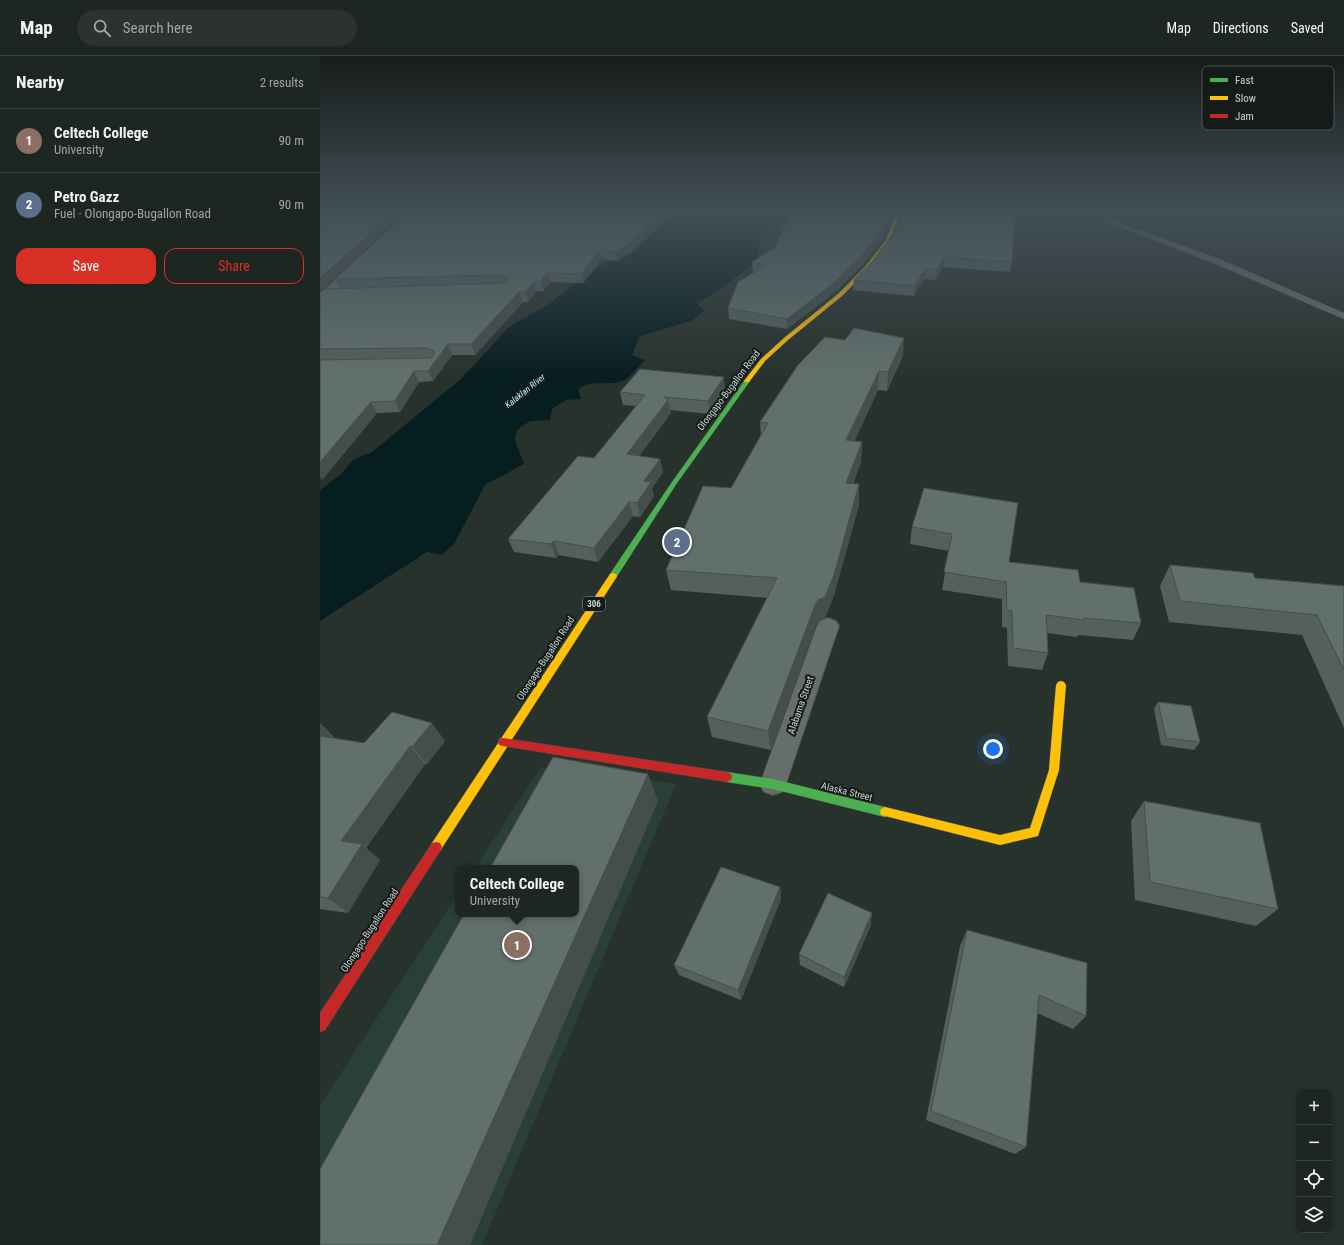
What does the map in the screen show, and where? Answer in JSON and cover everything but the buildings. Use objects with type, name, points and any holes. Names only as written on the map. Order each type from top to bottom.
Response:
[{"type":"main road","name":"Olongapo-Bugallon Road","points":[[320,1025],[503,742],[674,483],[734,397],[763,360],[786,339],[840,295],[868,266]]},
{"type":"main road","points":[[322,296],[343,293]]},
{"type":"main road","name":"Alaska Street","points":[[503,742],[773,784],[1000,840],[1034,832],[1054,770],[1061,685]]},
{"type":"street","points":[[322,296],[354,266]]},
{"type":"street","name":"Alabama Street","points":[[773,784],[828,626]]},
{"type":"lane","points":[[1229,266],[1344,316]]},
{"type":"shaded area","points":[[541,767],[676,784],[482,1245],[320,1245],[320,1105],[455,899],[455,917],[579,917],[579,865],[477,865]]},
{"type":"water","name":"Kalaklan River","points":[[600,266],[751,266],[716,292],[697,303],[704,311],[691,321],[640,336],[632,355],[645,360],[625,380],[617,383],[593,383],[582,386],[578,390],[581,399],[566,400],[552,409],[550,420],[530,421],[517,430],[515,440],[524,464],[485,485],[454,544],[442,555],[427,552],[320,621],[320,490],[341,474],[353,460],[372,452],[461,379],[509,327],[549,304],[590,272]]},
{"type":"traffic: fast","points":[[613,576],[674,483],[747,381]]},
{"type":"traffic: fast","points":[[727,777],[773,784],[885,812]]},
{"type":"traffic: slow","points":[[747,381],[763,360],[786,339],[840,295],[868,266]]},
{"type":"traffic: slow","points":[[436,847],[613,576]]},
{"type":"traffic: slow","points":[[885,812],[1000,840],[1034,832],[1054,770],[1061,685]]},
{"type":"traffic: jam","points":[[503,742],[727,777]]},
{"type":"traffic: jam","points":[[320,1025],[436,847]]},
{"type":"place","name":"Petro Gazz","points":[[677,542]]},
{"type":"place","name":"Celtech College","points":[[517,945]]}]
